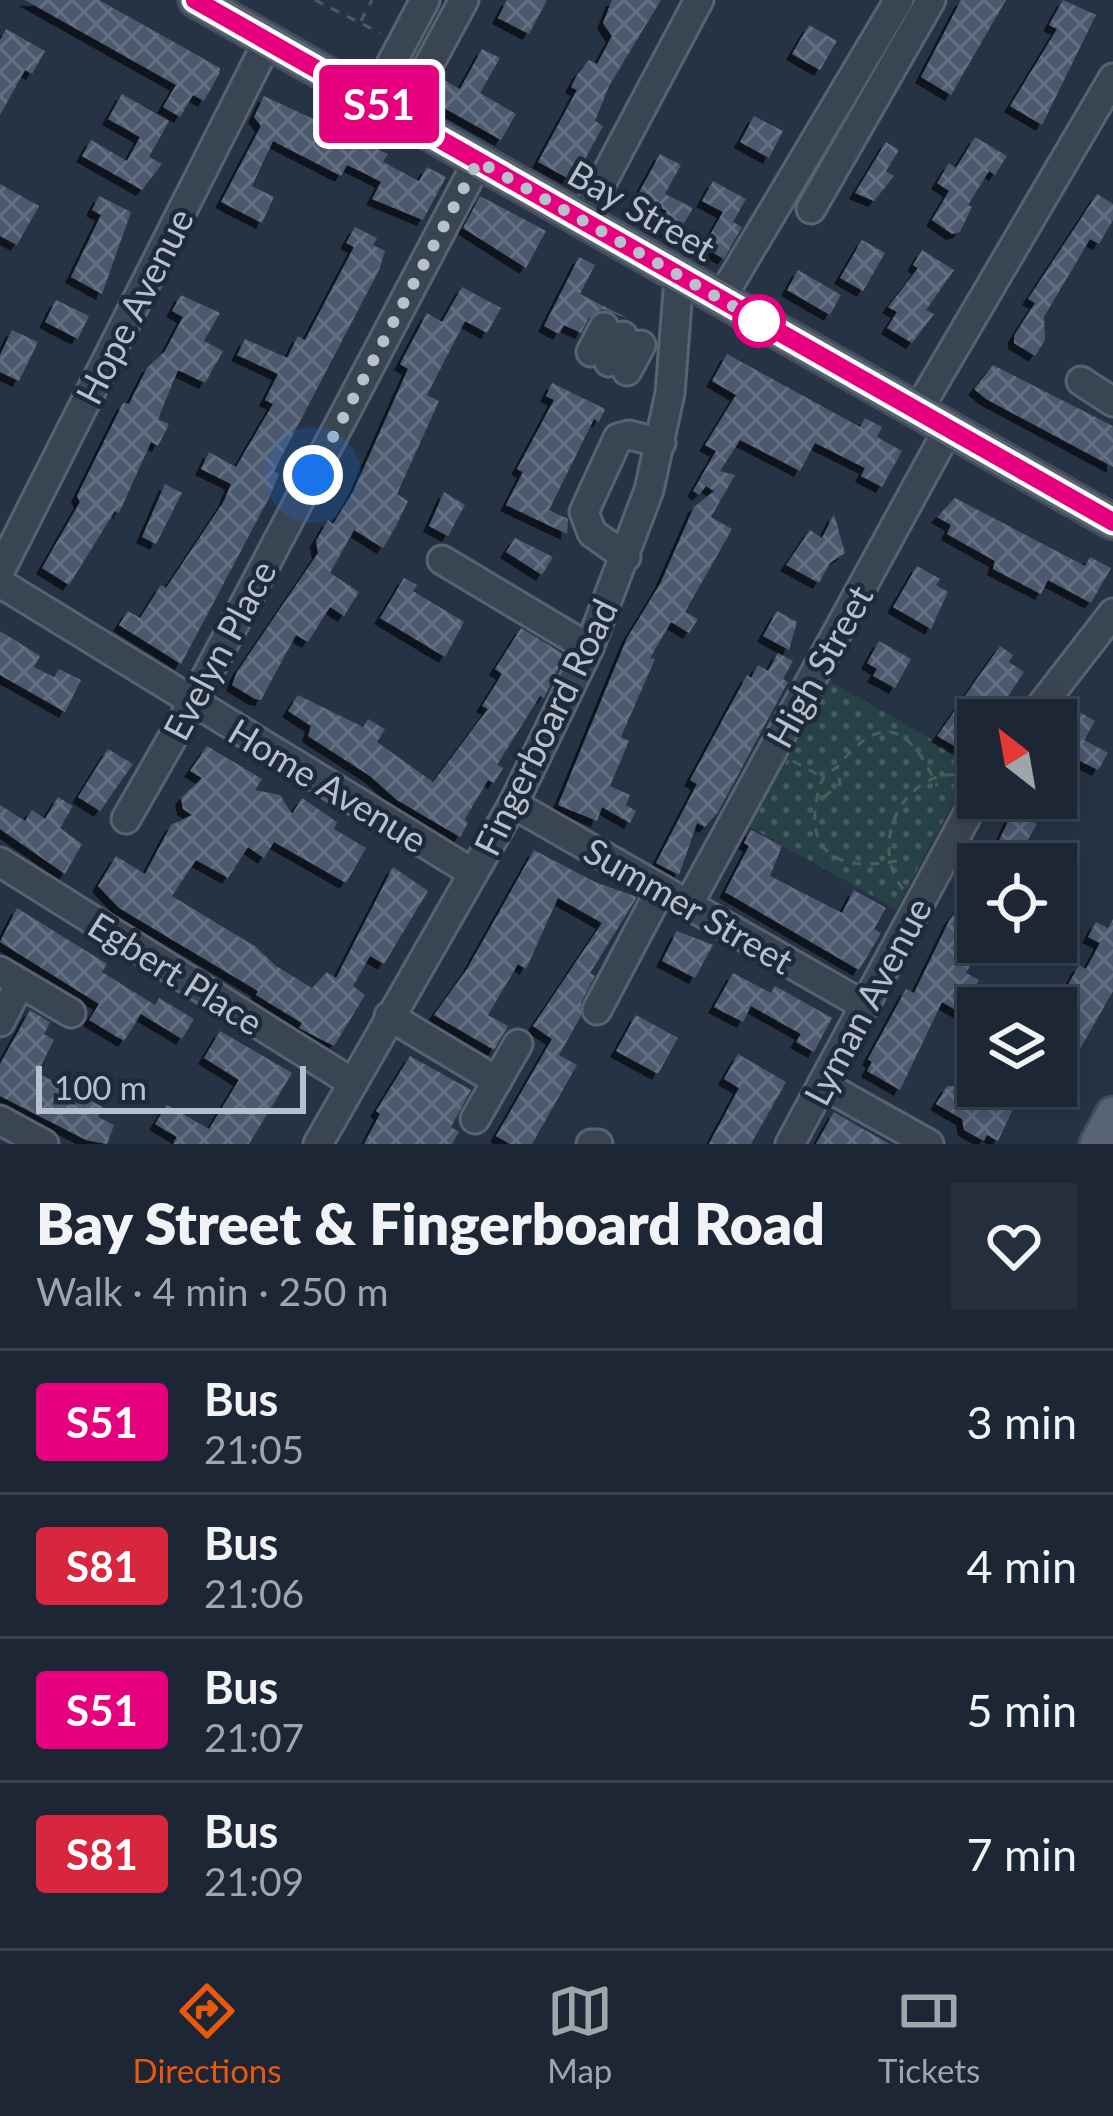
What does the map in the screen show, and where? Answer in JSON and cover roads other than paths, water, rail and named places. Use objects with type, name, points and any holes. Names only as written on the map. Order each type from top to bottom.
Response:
[{"type":"main road","name":"Bay Street","points":[[196,0],[1113,522]]},
{"type":"main road","points":[[1097,1144],[1113,1114]]},
{"type":"street","points":[[387,108],[425,0]]},
{"type":"street","points":[[387,108],[464,0]]},
{"type":"street","points":[[582,220],[700,0]]},
{"type":"street","points":[[720,300],[899,0]]},
{"type":"street","points":[[811,208],[931,0]]},
{"type":"street","name":"Hope Avenue","points":[[0,571],[268,41]]},
{"type":"street","points":[[852,79],[877,94]]},
{"type":"street","points":[[918,410],[1113,79]]},
{"type":"street","name":"Evelyn Place","points":[[126,819],[193,702],[478,161]]},
{"type":"street","name":"Fingerboard Road","points":[[318,1144],[513,804],[589,649],[626,557],[661,442],[679,278]]},
{"type":"street","points":[[609,362],[630,322],[609,362]]},
{"type":"street","points":[[1081,382],[1113,402]]},
{"type":"street","name":"High Street","points":[[688,905],[949,428]]},
{"type":"street","points":[[626,557],[592,533],[584,512],[618,438],[629,435],[661,442]]},
{"type":"street","points":[[442,560],[589,649]]},
{"type":"street","name":"Home Avenue","points":[[0,583],[473,873]]},
{"type":"street","points":[[1046,699],[1113,613]]},
{"type":"street","name":"Summer Street","points":[[513,804],[865,1006]]},
{"type":"street","name":"Lyman Avenue","points":[[790,1144],[959,819]]},
{"type":"street","name":"Egbert Place","points":[[5,877],[353,1084]]},
{"type":"street","points":[[597,1010],[661,890]]},
{"type":"street","points":[[0,1022],[10,976],[70,1012]]},
{"type":"street","points":[[389,1016],[497,1081]]},
{"type":"street","points":[[476,1119],[518,1044]]},
{"type":"street","points":[[822,1084],[929,1144]]},
{"type":"street","points":[[0,1120],[44,1144]]}]
